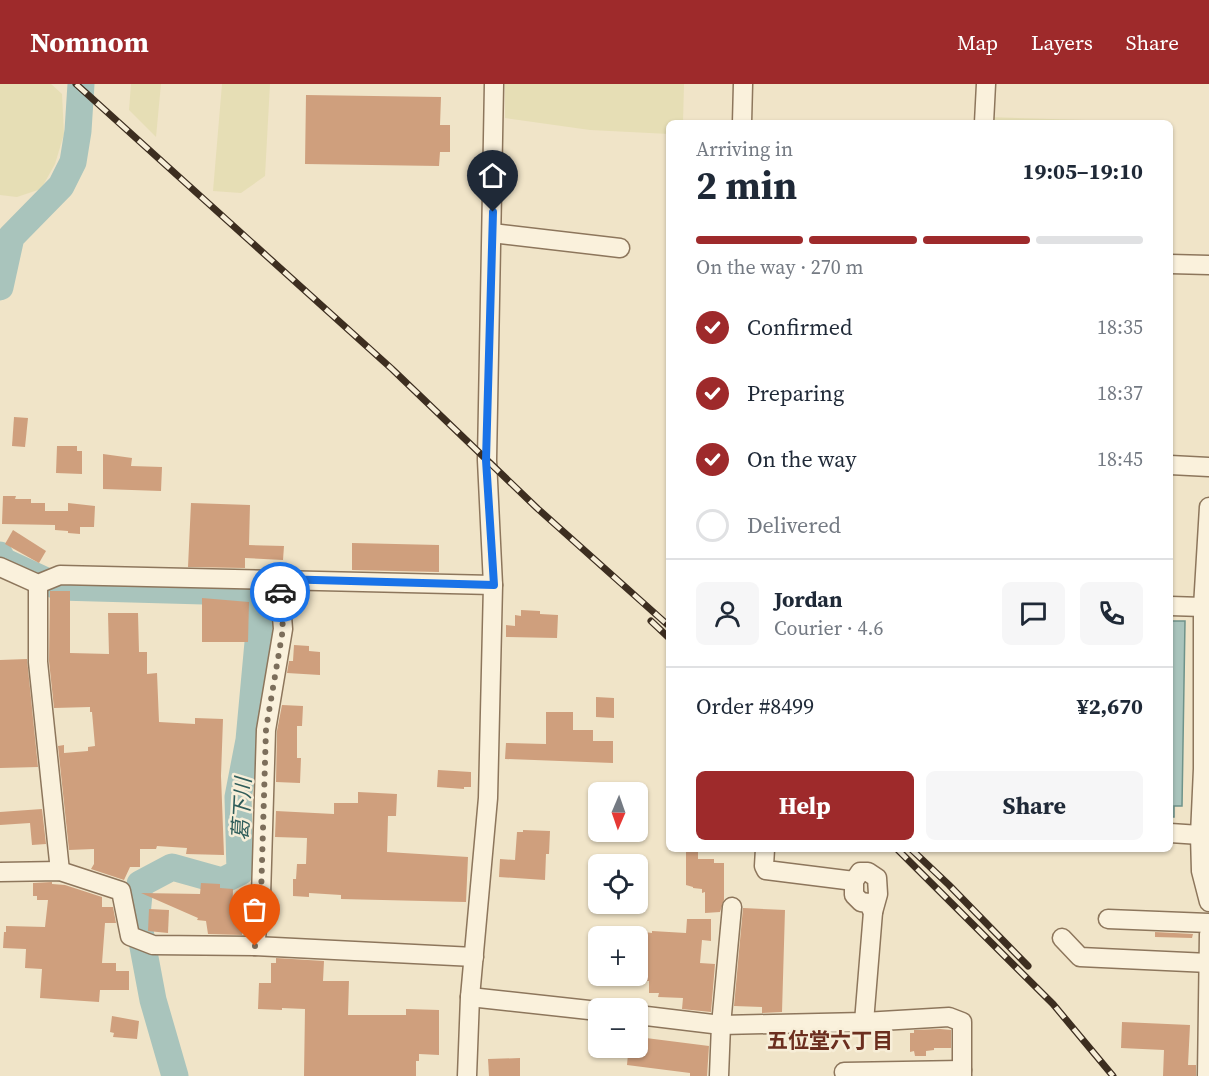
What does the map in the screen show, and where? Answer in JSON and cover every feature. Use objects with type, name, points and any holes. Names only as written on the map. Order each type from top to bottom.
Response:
[{"type":"street","points":[[467,1076],[470,997],[488,798],[494,585],[486,460],[494,84]]},
{"type":"street","points":[[742,120],[743,84]]},
{"type":"street","points":[[984,120],[986,84]]},
{"type":"street","points":[[492,233],[620,248]]},
{"type":"street","points":[[1173,264],[1209,265]]},
{"type":"street","points":[[1173,465],[1209,467]]},
{"type":"street","points":[[1209,507],[1203,608],[1206,770],[1200,835],[1201,871],[1209,902]]},
{"type":"street","points":[[0,567],[39,584],[60,575],[494,585]]},
{"type":"street","points":[[255,946],[261,896],[266,729],[283,629],[279,579]]},
{"type":"street","points":[[39,584],[38,662],[60,871]]},
{"type":"street","points":[[1173,606],[1203,608]]},
{"type":"street","points":[[1173,833],[1200,835]]},
{"type":"street","points":[[765,852],[766,870],[854,881],[860,872],[868,872],[877,878],[878,894],[873,912],[864,1022]]},
{"type":"street","points":[[0,872],[60,871],[121,891],[130,936],[153,945],[255,946],[474,957]]},
{"type":"street","points":[[720,1076],[721,1025],[732,907]]},
{"type":"street","points":[[1108,919],[1209,923]]},
{"type":"street","points":[[1207,1076],[1209,934]]},
{"type":"street","points":[[1062,938],[1080,957],[1209,963]]},
{"type":"street","points":[[470,997],[588,1010]]},
{"type":"street","points":[[648,1017],[721,1025],[864,1022],[949,1017],[962,1022],[962,1073],[844,1072]]},
{"type":"shaded area","points":[[0,84],[51,84],[62,94],[64,134],[55,164],[41,189],[17,197],[0,195]]},
{"type":"shaded area","points":[[131,84],[161,84],[156,137],[129,110]]},
{"type":"shaded area","points":[[222,84],[270,84],[265,176],[241,193],[213,191]]},
{"type":"shaded area","points":[[505,84],[684,84],[683,120],[666,120],[666,134],[590,130],[505,118]]},
{"type":"shaded area","points":[[987,117],[1086,120],[987,120]]},
{"type":"water","points":[[1173,621],[1185,621],[1182,806],[1174,806],[1174,817]]},
{"type":"building","points":[[306,95],[441,97],[440,125],[450,125],[450,152],[440,152],[439,166],[305,164]]},
{"type":"building","points":[[14,417],[28,418],[25,447],[12,446]]},
{"type":"building","points":[[57,446],[77,446],[77,451],[82,451],[82,474],[56,473]]},
{"type":"building","points":[[103,454],[132,458],[131,466],[162,467],[161,491],[103,489]]},
{"type":"building","points":[[3,496],[31,499],[31,503],[45,503],[45,511],[68,511],[68,503],[95,506],[94,527],[80,527],[80,534],[55,530],[55,525],[2,524]]},
{"type":"building","points":[[191,503],[250,505],[249,545],[284,546],[283,560],[245,558],[245,568],[188,567]]},
{"type":"building","points":[[13,530],[46,551],[39,563],[5,544]]},
{"type":"building","points":[[352,543],[439,545],[439,572],[352,570]]},
{"type":"building","points":[[50,591],[70,591],[70,653],[109,654],[108,613],[138,613],[139,652],[147,652],[147,674],[157,673],[159,722],[195,724],[195,718],[223,719],[221,776],[224,855],[186,854],[187,848],[157,846],[156,849],[140,849],[140,867],[130,867],[124,880],[91,869],[94,864],[94,849],[69,850],[58,746],[64,745],[64,753],[88,751],[88,747],[95,746],[90,707],[54,708],[49,661]]},
{"type":"building","points":[[202,598],[249,602],[248,642],[202,642]]},
{"type":"building","points":[[521,610],[558,615],[557,638],[506,637],[506,625],[515,626],[515,615],[521,616]]},
{"type":"building","points":[[294,645],[309,646],[309,651],[320,652],[320,675],[287,673],[289,661],[293,661]]},
{"type":"building","points":[[27,659],[38,767],[0,768],[0,660]]},
{"type":"building","points":[[596,697],[614,698],[614,718],[596,717]]},
{"type":"building","points":[[282,705],[303,706],[302,726],[297,726],[297,758],[301,758],[300,783],[276,782],[277,731]]},
{"type":"building","points":[[546,712],[573,712],[573,730],[593,730],[593,741],[613,741],[613,763],[505,759],[506,743],[546,744]]},
{"type":"building","points":[[438,770],[471,772],[471,787],[464,787],[464,789],[437,787]]},
{"type":"building","points":[[358,792],[397,794],[396,816],[388,816],[387,852],[468,857],[466,902],[341,899],[341,895],[309,893],[309,897],[293,896],[293,879],[296,879],[297,864],[306,864],[307,838],[275,837],[276,811],[334,814],[334,803],[358,803]]},
{"type":"building","points":[[42,809],[46,844],[32,845],[30,823],[0,825],[0,812]]},
{"type":"building","points":[[523,830],[550,831],[545,880],[499,877],[500,859],[515,860],[517,832],[523,832]]},
{"type":"building","points":[[686,852],[698,852],[698,859],[714,859],[714,863],[724,863],[724,900],[720,912],[705,913],[705,892],[702,893],[702,889],[686,885]]},
{"type":"building","points":[[52,882],[52,884],[65,885],[102,897],[102,907],[113,907],[116,923],[105,923],[102,963],[116,963],[116,971],[129,971],[129,990],[100,990],[99,1002],[40,998],[42,969],[25,968],[26,949],[3,948],[6,926],[45,927],[48,900],[37,900],[37,896],[33,896],[33,883]]},
{"type":"building","points":[[201,883],[220,884],[220,888],[233,889],[232,918],[243,918],[242,935],[208,934],[206,921],[197,920],[198,918],[141,893],[200,894]]},
{"type":"building","points":[[743,908],[785,910],[782,1012],[762,1013],[762,1007],[734,1006]]},
{"type":"building","points":[[149,909],[169,910],[168,933],[148,931]]},
{"type":"building","points":[[687,919],[711,919],[711,941],[702,940],[700,963],[715,964],[711,1012],[682,1009],[683,998],[658,997],[659,993],[649,993],[648,932],[686,933]]},
{"type":"building","points":[[1155,932],[1193,934],[1192,938],[1155,937]]},
{"type":"building","points":[[276,958],[324,961],[323,981],[349,981],[348,1015],[406,1015],[406,1009],[439,1010],[439,1055],[419,1054],[419,1061],[416,1061],[416,1076],[304,1076],[305,1009],[258,1009],[259,983],[271,983],[271,963],[276,963]]},
{"type":"building","points":[[112,1016],[139,1021],[137,1039],[113,1037],[114,1033],[110,1032]]},
{"type":"building","points":[[1122,1022],[1190,1025],[1188,1065],[1196,1065],[1196,1076],[1163,1076],[1164,1050],[1121,1048]]},
{"type":"building","points":[[914,1030],[951,1030],[951,1048],[934,1048],[934,1050],[926,1051],[926,1056],[915,1056],[914,1051],[910,1052],[910,1033],[914,1033]]},
{"type":"building","points":[[648,1038],[709,1046],[707,1076],[690,1076],[690,1073],[627,1065],[628,1058],[648,1058]]},
{"type":"building","points":[[520,1058],[520,1076],[489,1076],[488,1059]]},
{"type":"waterway","name":"葛下川","points":[[0,287],[11,237],[61,186],[73,162],[78,131],[81,84]]},
{"type":"waterway","name":"葛下川","points":[[0,555],[3,561],[59,587],[240,592],[261,610],[249,740],[238,797],[240,872],[222,881],[172,867],[140,884],[137,915],[153,1000],[175,1076]]},
{"type":"railway","points":[[76,84],[392,369],[538,509],[666,623]]},
{"type":"railway","points":[[651,621],[666,635]]},
{"type":"railway","points":[[900,852],[1053,1004],[1113,1076]]},
{"type":"railway","points":[[914,852],[1028,966]]},
{"type":"way so far","points":[[255,946],[261,896],[266,729],[283,629],[280,592]]},
{"type":"district","name":"五位堂六丁目","points":[[830,1041]]},
{"type":"route","points":[[280,592],[279,579],[494,585],[486,460],[493,212]]}]
